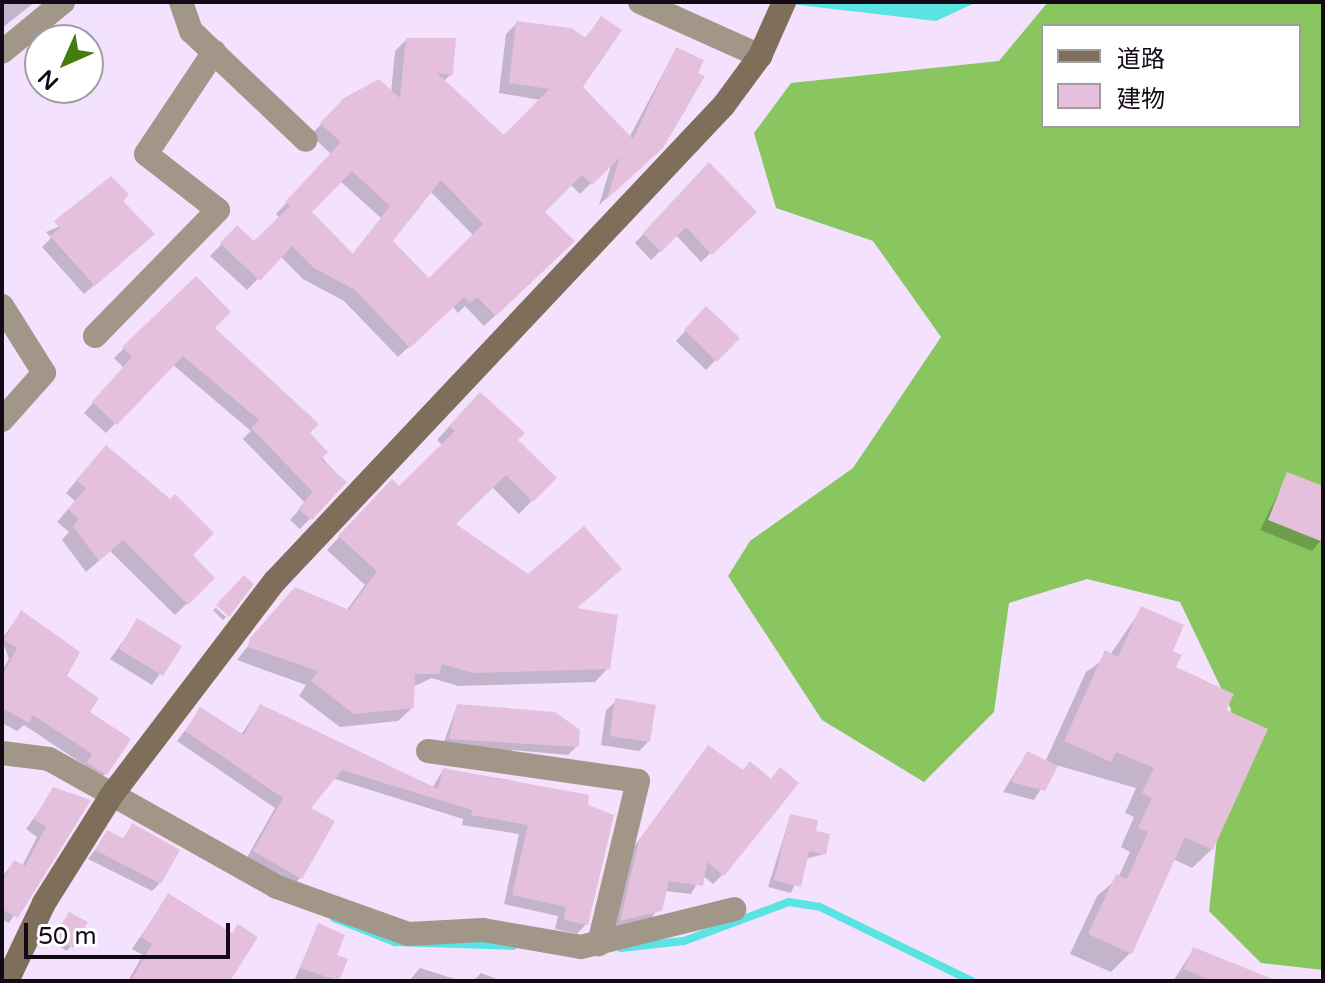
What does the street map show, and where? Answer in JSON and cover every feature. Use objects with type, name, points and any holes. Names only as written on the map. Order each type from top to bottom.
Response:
[{"type":"main road","points":[[7,981],[44,903],[111,796],[275,581],[627,212],[760,56],[784,2]]},
{"type":"street","points":[[2,52],[63,2]]},
{"type":"street","points":[[181,2],[191,31],[306,140]]},
{"type":"street","points":[[640,2],[760,56]]},
{"type":"street","points":[[95,336],[218,210],[146,154],[214,52]]},
{"type":"street","points":[[2,306],[44,373],[2,420]]},
{"type":"street","points":[[428,751],[638,781],[599,944]]},
{"type":"street","points":[[2,753],[49,759],[277,887],[408,934],[483,930],[599,944],[734,909]]},
{"type":"shaded area","points":[[773,2],[977,2],[936,21]]},
{"type":"shaded area","points":[[1048,2],[1323,2],[1323,970],[1261,963],[1209,911],[1231,709],[1180,602],[1087,579],[1009,603],[994,712],[924,782],[822,720],[728,576],[750,541],[853,468],[941,337],[873,241],[776,208],[754,133],[791,83],[999,61]]},
{"type":"building","points":[[601,16],[622,30],[583,87],[633,139],[676,47],[704,60],[698,73],[705,76],[663,148],[607,199],[620,157],[592,185],[582,175],[545,212],[575,241],[496,316],[477,297],[470,303],[464,297],[410,348],[355,290],[314,268],[292,246],[260,281],[220,243],[237,225],[254,241],[290,206],[285,202],[341,142],[320,123],[344,98],[379,79],[400,98],[406,38],[456,38],[453,75],[437,73],[504,135],[549,89],[509,83],[516,21],[571,28],[586,38]],"holes":[[[352,171],[390,206],[353,254],[312,212]],[[441,180],[483,224],[429,278],[393,241]]]},
{"type":"building","points":[[709,162],[757,212],[712,255],[686,227],[661,252],[643,233]]},
{"type":"building","points":[[111,176],[129,194],[123,201],[155,234],[95,286],[50,236],[60,228],[54,221]]},
{"type":"building","points":[[196,276],[231,312],[215,328],[319,424],[310,433],[328,452],[321,459],[347,482],[312,520],[298,509],[313,492],[251,428],[259,420],[183,356],[117,425],[92,402],[132,357],[122,347]]},
{"type":"building","points":[[706,306],[740,338],[717,362],[684,330]]},
{"type":"building","points":[[480,392],[525,433],[518,440],[557,478],[533,502],[506,475],[456,524],[528,574],[584,526],[622,569],[577,608],[618,615],[610,669],[473,673],[442,664],[439,674],[415,674],[414,708],[354,714],[311,681],[318,671],[248,647],[250,638],[295,587],[349,610],[377,571],[338,536],[392,479],[399,486],[455,431],[449,426]]},
{"type":"building","points":[[106,445],[170,499],[175,494],[214,533],[193,555],[215,578],[188,605],[123,540],[99,561],[73,526],[79,519],[68,509],[86,488],[76,480]]},
{"type":"building","points":[[1287,472],[1323,486],[1323,542],[1268,520]]},
{"type":"building","points":[[244,575],[254,584],[229,617],[216,605]]},
{"type":"building","points":[[1141,606],[1184,625],[1173,651],[1182,655],[1176,667],[1234,694],[1226,710],[1268,729],[1213,850],[1185,837],[1132,954],[1088,934],[1116,874],[1127,879],[1148,832],[1138,828],[1152,798],[1142,793],[1154,768],[1116,752],[1111,762],[1064,741],[1105,650],[1118,657]]},
{"type":"building","points":[[21,610],[80,652],[67,676],[99,698],[90,712],[131,739],[107,775],[87,763],[92,754],[33,715],[29,723],[2,708],[2,676],[17,648],[4,640]]},
{"type":"building","points":[[137,618],[182,646],[163,676],[119,649]]},
{"type":"building","points":[[615,698],[656,705],[650,742],[610,736]]},
{"type":"building","points":[[260,704],[438,789],[443,768],[589,795],[588,805],[614,815],[588,925],[564,920],[566,907],[512,895],[528,825],[471,815],[472,810],[342,770],[311,808],[335,821],[302,879],[253,851],[283,798],[185,731],[200,707],[244,735]]},
{"type":"building","points":[[457,704],[555,712],[580,730],[579,747],[449,739]]},
{"type":"building","points":[[708,745],[743,770],[750,761],[771,779],[780,767],[799,783],[724,876],[707,862],[703,886],[669,881],[662,911],[620,921],[639,840]]},
{"type":"building","points":[[1027,751],[1058,766],[1045,791],[1011,782]]},
{"type":"building","points":[[53,787],[91,800],[18,918],[2,909],[2,882],[14,860],[25,866],[46,827],[34,819]]},
{"type":"building","points":[[790,814],[818,820],[816,831],[830,834],[826,855],[809,851],[801,887],[774,880]]},
{"type":"building","points":[[132,823],[180,850],[161,884],[95,850],[107,830],[124,839]]},
{"type":"building","points":[[168,893],[232,933],[238,924],[258,937],[230,981],[131,981],[152,944],[141,937]]},
{"type":"building","points":[[69,912],[88,922],[73,948],[55,937]]},
{"type":"building","points":[[318,923],[345,935],[337,955],[348,959],[339,981],[300,968]]},
{"type":"building","points":[[1193,947],[1275,981],[1212,981],[1184,969]]},
{"type":"waterway","points":[[621,948],[684,941],[789,902],[820,907],[972,981]]},
{"type":"waterway","points":[[334,918],[395,942],[513,946]]}]
